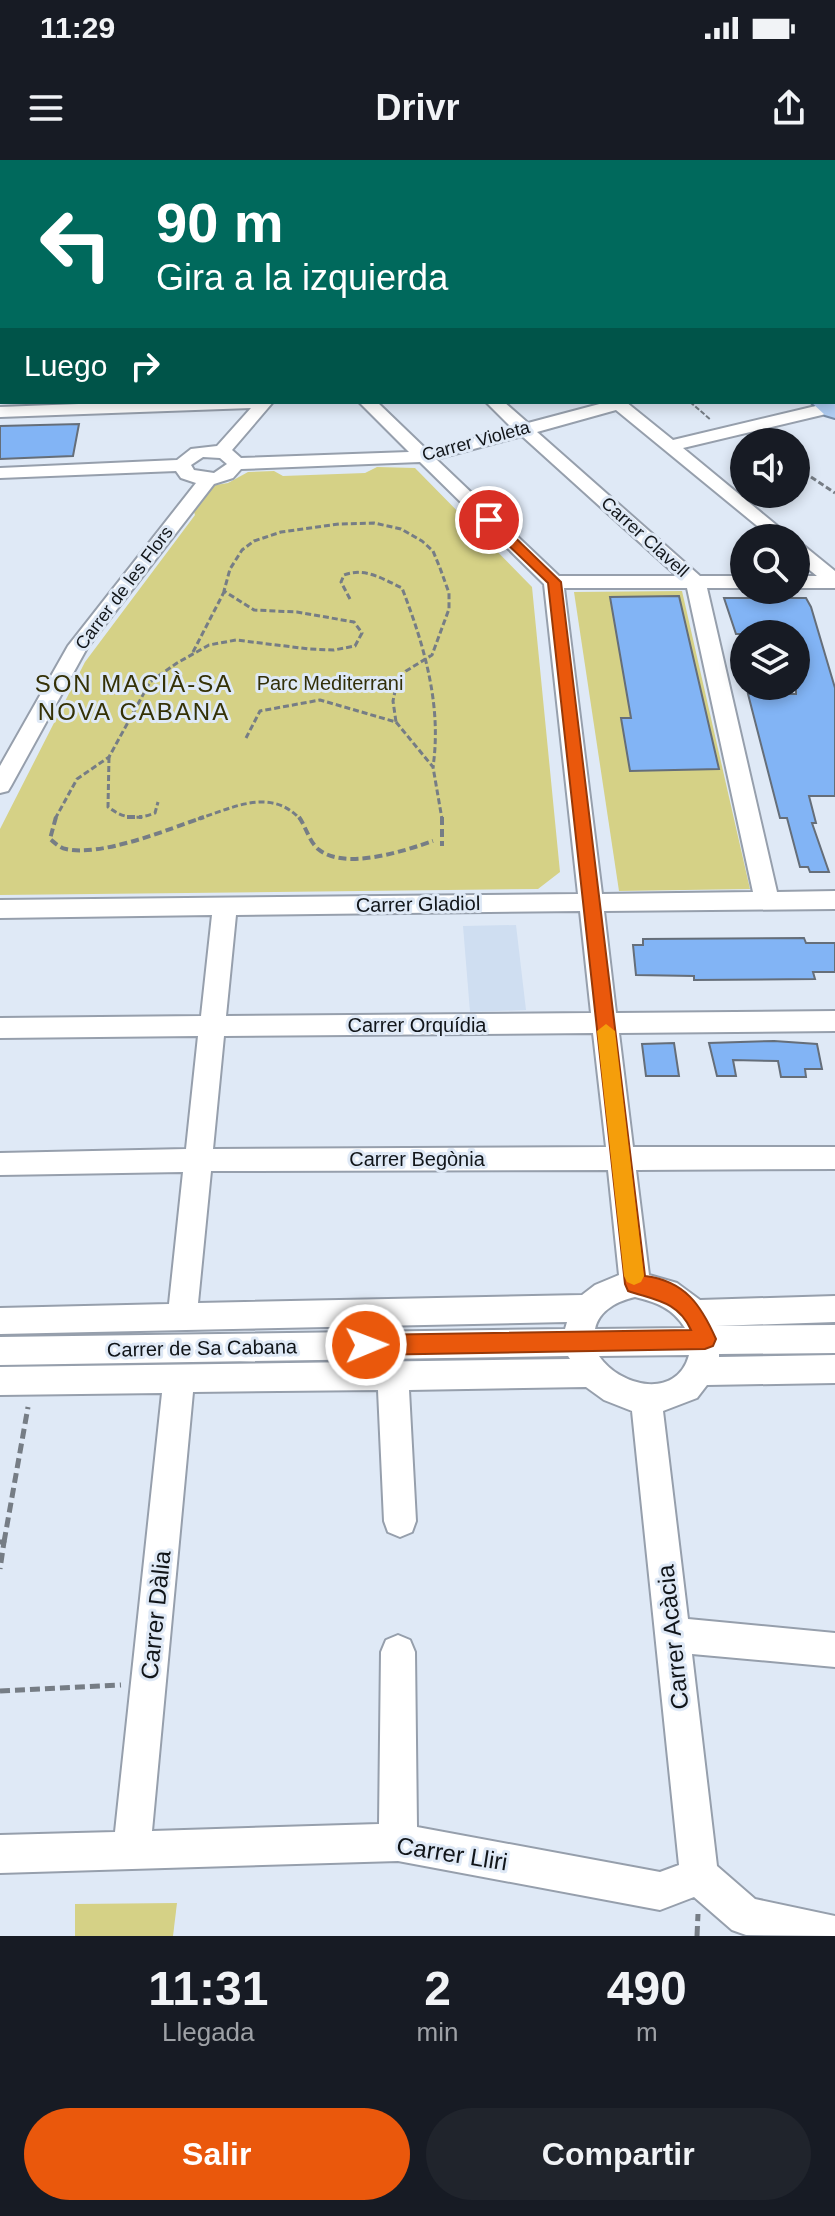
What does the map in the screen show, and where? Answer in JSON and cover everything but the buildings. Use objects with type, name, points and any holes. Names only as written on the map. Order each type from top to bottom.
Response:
[{"type":"street","points":[[0,412],[58,406],[162,404]]},
{"type":"street","points":[[221,452],[263,404]]},
{"type":"street","points":[[369,404],[554,582],[635,1284]]},
{"type":"street","name":"Carrer Clavell","points":[[496,404],[696,583],[767,900]]},
{"type":"street","name":"Carrer Violeta","points":[[236,464],[424,457],[613,404]]},
{"type":"street","points":[[618,404],[766,524]]},
{"type":"street","points":[[669,446],[827,407]]},
{"type":"street","points":[[0,473],[182,465],[194,454],[221,452],[230,455],[236,464],[225,475],[208,479],[187,474],[182,465]]},
{"type":"street","name":"Carrer de les Flors","points":[[0,786],[78,646],[208,479]]},
{"type":"street","points":[[810,560],[835,581]]},
{"type":"street","points":[[810,582],[835,581]]},
{"type":"street","points":[[554,582],[730,582]]},
{"type":"street","name":"Carrer Gladiol","points":[[0,909],[835,900]]},
{"type":"street","points":[[182,1318],[225,906]]},
{"type":"street","name":"Carrer Orquídia","points":[[0,1028],[835,1021]]},
{"type":"street","name":"Carrer Begònia","points":[[0,1164],[199,1160],[835,1158]]},
{"type":"street","points":[[700,1371],[700,1326],[668,1292],[635,1284],[608,1291],[588,1308],[580,1324],[579,1342],[583,1358],[593,1373],[608,1387],[646,1399],[679,1391],[700,1371],[835,1369]]},
{"type":"street","points":[[0,1321],[588,1308]]},
{"type":"street","points":[[700,1326],[835,1309]]},
{"type":"street","name":"Carrer de Sa Cabana","points":[[0,1351],[579,1342],[700,1326],[835,1339]]},
{"type":"street","points":[[0,1381],[593,1373]]},
{"type":"street","points":[[393,1377],[400,1521]]},
{"type":"street","name":"Carrer Dàlia","points":[[132,1850],[179,1379]]},
{"type":"street","name":"Carrer Acàcia","points":[[646,1399],[699,1876]]},
{"type":"street","points":[[672,1635],[835,1650]]},
{"type":"street","points":[[398,1652],[398,1842]]},
{"type":"street","name":"Carrer Lliri","points":[[0,1854],[398,1842],[660,1891],[699,1876]]},
{"type":"street","points":[[699,1876],[746,1916],[835,1935]]},
{"type":"path","points":[[810,476],[835,493]]},
{"type":"path","points":[[192,654],[224,591],[227,568],[252,542],[275,533],[360,524],[385,524],[407,531],[435,554],[451,604],[434,653],[424,663],[405,672],[394,688],[391,702],[396,722],[433,767]]},
{"type":"path","points":[[350,599],[341,582],[344,575],[355,571],[386,578],[402,588],[425,646],[424,663],[430,675],[436,746],[433,767],[444,829],[442,846]]},
{"type":"path","points":[[224,591],[242,607],[261,613],[290,611],[354,622],[362,633],[355,646],[334,650],[236,640],[209,645],[192,654],[150,682],[109,757],[77,779],[64,799],[52,824],[50,839],[64,849],[82,850],[144,836],[257,800],[275,801],[293,810],[316,847],[328,854],[373,859],[433,841]]},
{"type":"path","points":[[246,738],[260,711],[320,700],[363,709],[383,720],[396,722]]},
{"type":"path","points":[[109,757],[108,807],[121,817],[140,819],[155,813],[158,802]]},
{"type":"path","points":[[0,1569],[2,1542],[32,1381]]},
{"type":"path","points":[[0,1691],[149,1684]]},
{"type":"shaded area","points":[[516,925],[526,1010],[470,1012],[463,926]]},
{"type":"green space","name":"Parc Mediterrani","points":[[377,467],[415,468],[532,587],[560,872],[538,889],[0,895],[0,829],[85,662],[195,515],[192,506],[210,486],[228,483],[248,472],[274,471],[283,476],[365,473]]},
{"type":"green space","points":[[682,591],[750,889],[619,891],[574,592]]},
{"type":"green space","points":[[177,1903],[173,1936],[75,1936],[75,1904]]},
{"type":"slow traffic","points":[[606,1031],[634,1276]]},
{"type":"district","name":"SON MACIÀ-SA NOVA CABANA","points":[[134,698]]},
{"type":"route","points":[[366,1345],[705,1339],[694,1313],[682,1301],[652,1286],[635,1284],[554,582],[489,520]]}]
